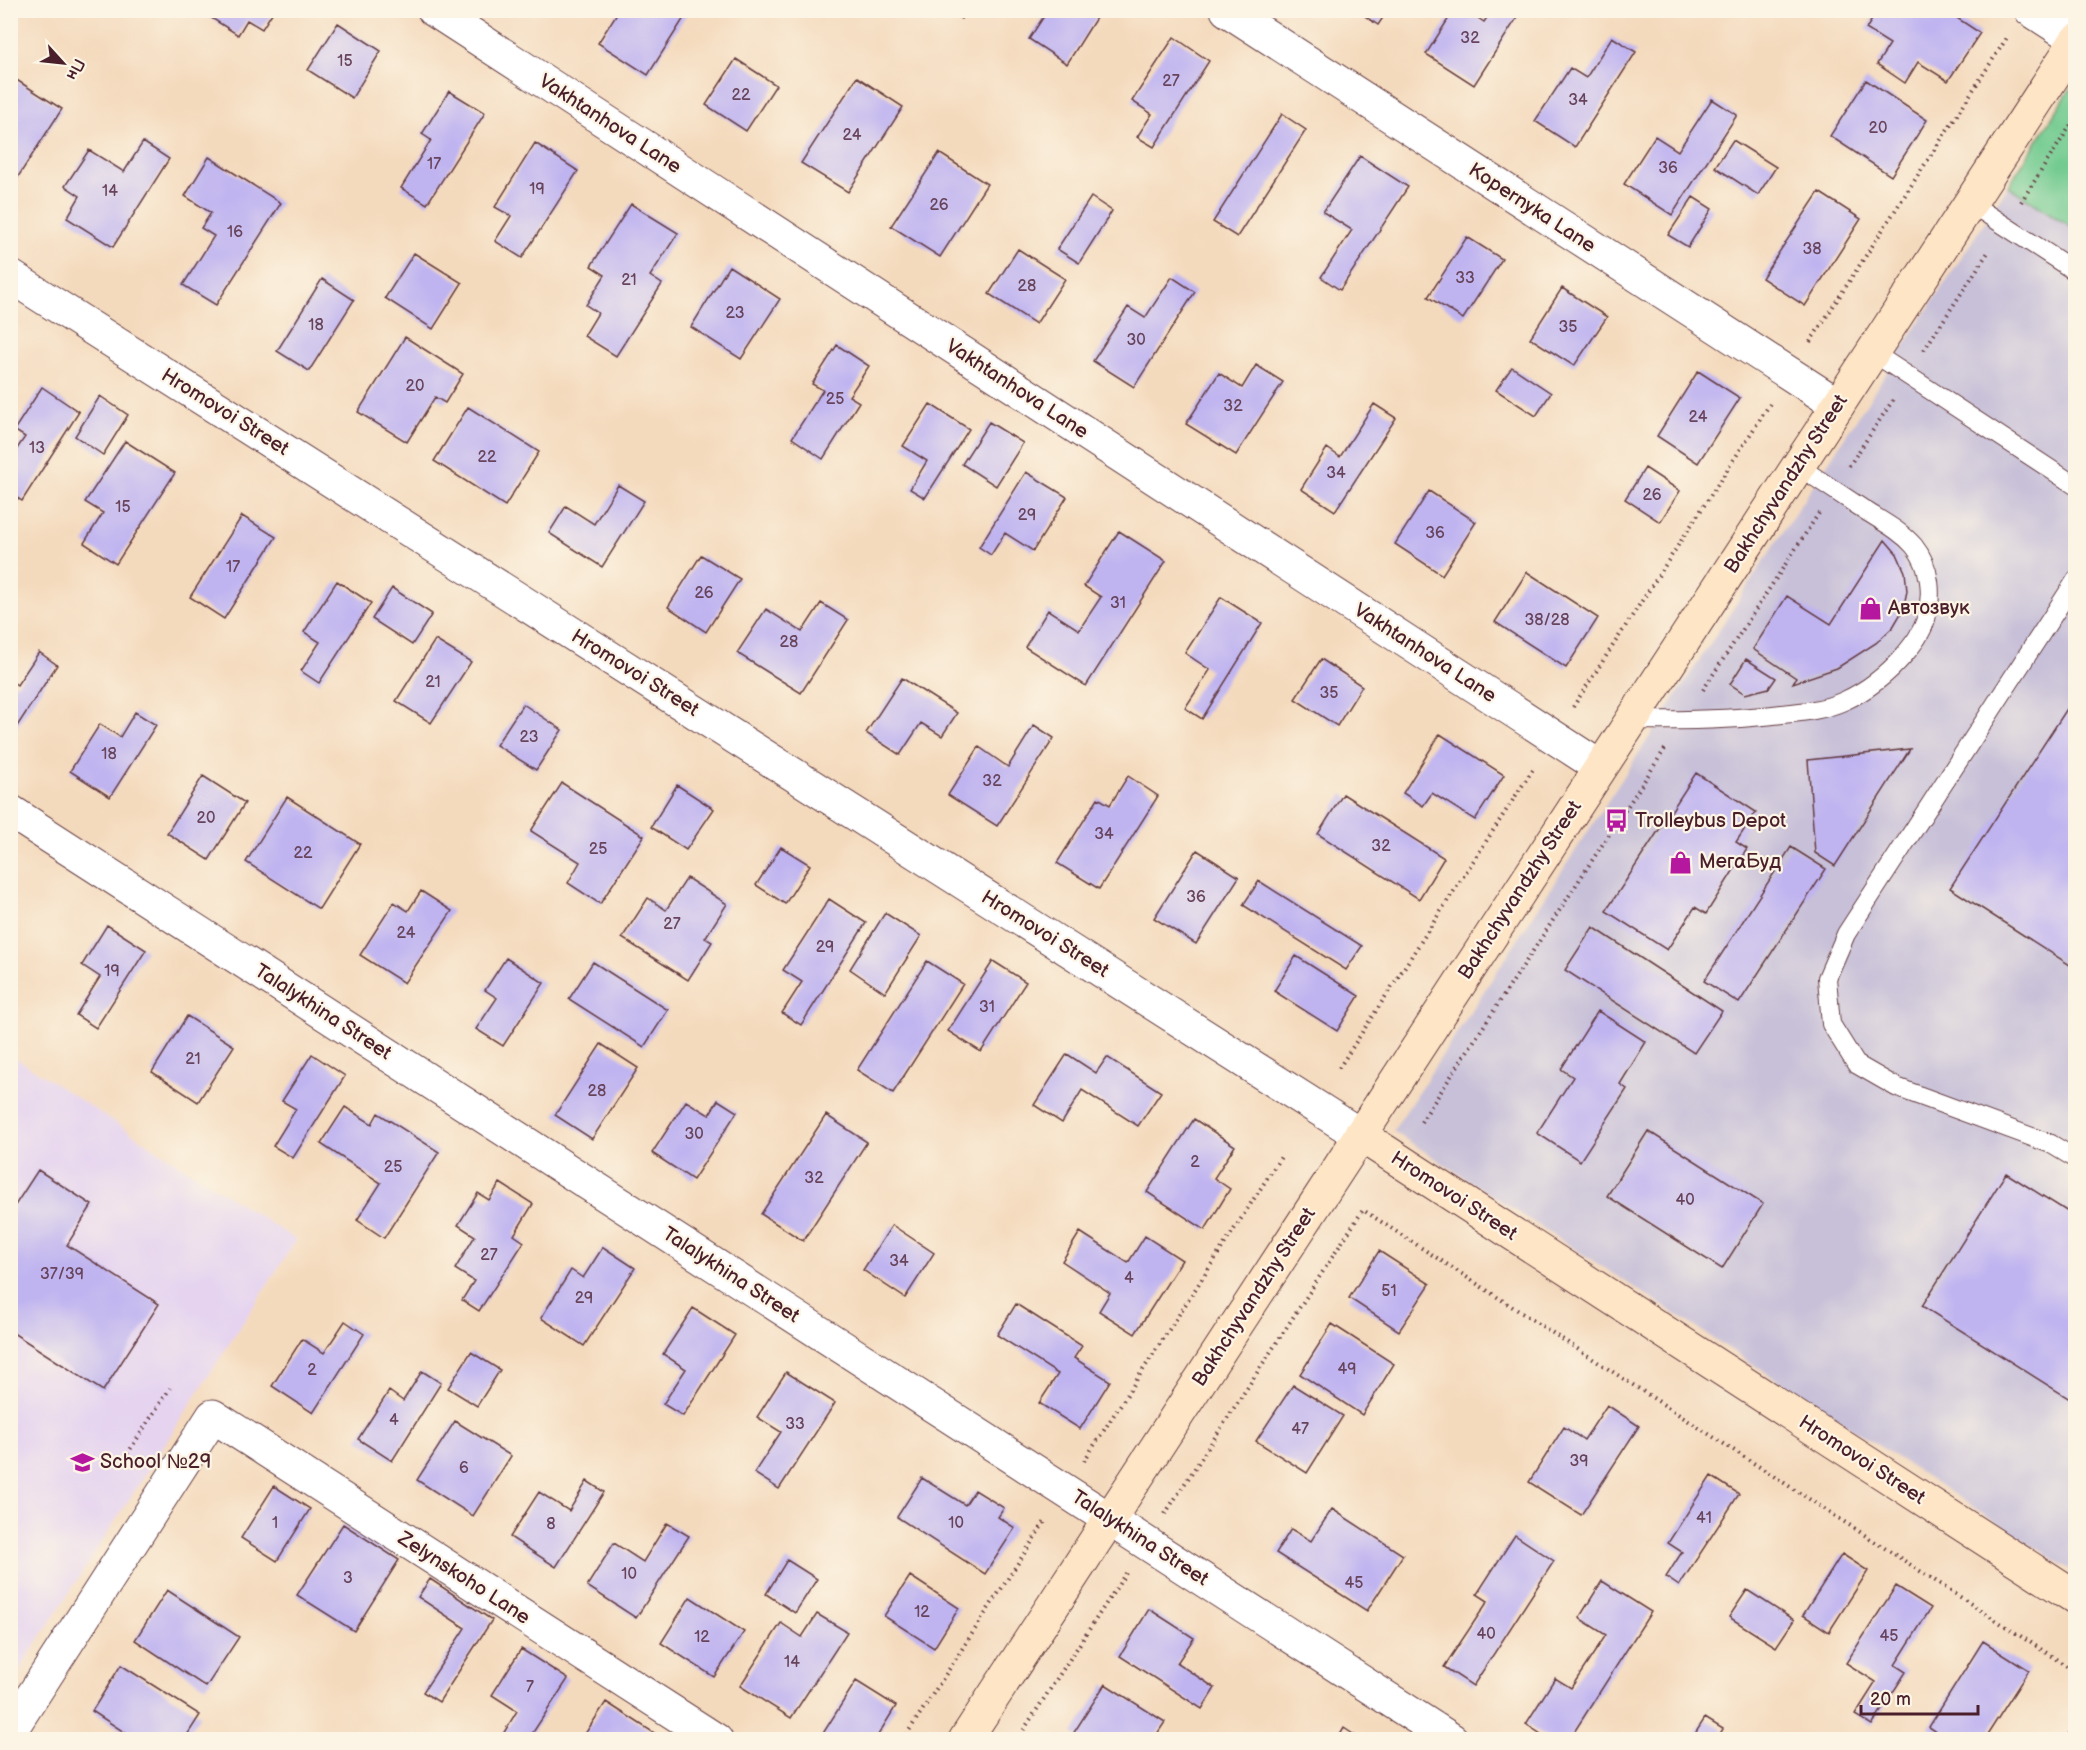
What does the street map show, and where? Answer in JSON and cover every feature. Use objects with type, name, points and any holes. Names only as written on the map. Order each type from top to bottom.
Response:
[{"type":"street","name":"Vakhtanhova Lane","points":[[434,10],[1600,767]]},
{"type":"street","name":"Kopernyka Lane","points":[[1227,10],[1838,405]]},
{"type":"street","points":[[2022,20],[2076,40]]},
{"type":"street","name":"Bakhchyvandzhy Street","points":[[965,1740],[2076,40]]},
{"type":"street","name":"Hromovoi Street","points":[[10,276],[1360,1135],[2076,1598]]},
{"type":"street","name":"Talalykhina Street","points":[[10,811],[1452,1740]]},
{"type":"street","name":"Zelynskoho Lane","points":[[10,1731],[213,1416],[716,1740]]},
{"type":"lane","points":[[1970,203],[2076,272]]},
{"type":"lane","points":[[1872,352],[2076,486]]},
{"type":"lane","points":[[1632,720],[1683,721],[1761,717],[1814,710],[1843,702],[1870,687],[1894,667],[1914,643],[1924,626],[1930,605],[1930,585],[1924,565],[1914,547],[1900,533],[1798,466]]},
{"type":"lane","points":[[2076,580],[1846,934],[1827,978],[1831,1024],[1856,1064],[1896,1087],[2051,1144],[2076,1159]]},
{"type":"path","points":[[1339,1068],[1789,374],[2022,20]]},
{"type":"path","points":[[1908,376],[2076,117]]},
{"type":"path","points":[[10,1114],[16,1118]]},
{"type":"path","points":[[903,1740],[1281,1157]]},
{"type":"path","points":[[1017,1740],[1363,1210],[2076,1672]]},
{"type":"path","points":[[124,1459],[170,1388]]},
{"type":"shaded area","points":[[2008,186],[2075,230],[2075,1573],[1393,1131]]},
{"type":"shaded area","name":"School №29","points":[[11,1055],[296,1240],[11,1683]]},
{"type":"green space","points":[[2075,82],[2075,230],[2008,186]]},
{"type":"building","points":[[199,10],[274,10],[262,29],[247,20],[238,35]]},
{"type":"building","points":[[619,10],[689,10],[648,75],[598,43]]},
{"type":"building","points":[[948,10],[966,10],[961,19]]},
{"type":"building","points":[[1048,10],[1101,10],[1067,64],[1029,39]]},
{"type":"building","points":[[1356,10],[1388,10],[1378,25]]},
{"type":"building","points":[[1454,10],[1466,10],[1484,22],[1492,10],[1522,10],[1474,85],[1426,54]]},
{"type":"building","points":[[1878,10],[1945,10],[1980,33],[1948,81],[1918,62],[1905,83],[1877,64],[1890,44],[1866,29]]},
{"type":"building","points":[[338,23],[381,51],[352,98],[308,70]]},
{"type":"building","points":[[1174,37],[1209,61],[1154,147],[1137,137],[1152,114],[1132,101]]},
{"type":"building","points":[[1612,37],[1636,52],[1575,147],[1535,121],[1570,68],[1586,78]]},
{"type":"building","points":[[736,59],[776,85],[746,131],[706,105]]},
{"type":"building","points":[[857,77],[903,107],[848,192],[801,163]]},
{"type":"building","points":[[15,79],[62,109],[16,180],[10,176],[10,86]]},
{"type":"building","points":[[1866,80],[1927,120],[1891,176],[1830,136]]},
{"type":"building","points":[[449,91],[485,113],[427,204],[401,188],[431,140],[422,134]]},
{"type":"building","points":[[1712,99],[1737,115],[1672,215],[1624,184],[1655,136],[1678,151]]},
{"type":"building","points":[[1282,114],[1306,130],[1237,237],[1213,222]]},
{"type":"building","points":[[1733,140],[1776,167],[1758,195],[1715,167]]},
{"type":"building","points":[[143,142],[169,159],[113,247],[67,218],[80,196],[65,186],[89,150],[124,172]]},
{"type":"building","points":[[535,143],[578,171],[522,258],[495,241],[511,216],[495,207]]},
{"type":"building","points":[[939,153],[987,184],[940,257],[891,226]]},
{"type":"building","points":[[1360,156],[1408,187],[1340,290],[1321,277],[1352,230],[1323,212]]},
{"type":"building","points":[[209,157],[281,203],[216,305],[183,285],[214,236],[201,228],[211,213],[185,196]]},
{"type":"building","points":[[1819,192],[1861,219],[1805,306],[1762,278]]},
{"type":"building","points":[[1091,197],[1112,211],[1079,263],[1057,249]]},
{"type":"building","points":[[1693,197],[1712,209],[1688,247],[1668,235]]},
{"type":"building","points":[[631,204],[678,233],[650,276],[662,284],[616,356],[584,336],[598,313],[586,305],[605,275],[591,266]]},
{"type":"building","points":[[1467,237],[1502,259],[1463,319],[1428,297]]},
{"type":"building","points":[[1018,249],[1065,279],[1036,324],[989,294]]},
{"type":"building","points":[[414,253],[462,283],[433,329],[385,298]]},
{"type":"building","points":[[729,266],[780,299],[741,359],[691,327]]},
{"type":"building","points":[[1172,277],[1195,292],[1134,387],[1093,361],[1128,307],[1145,318]]},
{"type":"building","points":[[322,279],[354,300],[309,371],[277,351]]},
{"type":"building","points":[[1562,288],[1607,317],[1574,366],[1530,338]]},
{"type":"building","points":[[405,337],[463,374],[445,403],[435,397],[407,442],[358,412]]},
{"type":"building","points":[[837,345],[869,366],[849,396],[859,402],[823,459],[792,438],[823,390],[812,384]]},
{"type":"building","points":[[1256,365],[1283,382],[1236,455],[1186,424],[1219,373],[1242,388]]},
{"type":"building","points":[[1512,367],[1551,393],[1536,416],[1496,390]]},
{"type":"building","points":[[1698,371],[1740,398],[1698,463],[1657,436]]},
{"type":"building","points":[[42,387],[79,412],[22,501],[10,493],[10,459],[25,437],[14,430]]},
{"type":"building","points":[[100,396],[128,415],[103,455],[75,436]]},
{"type":"building","points":[[930,404],[969,429],[925,498],[910,489],[927,461],[903,446]]},
{"type":"building","points":[[1374,404],[1396,418],[1335,511],[1301,489],[1327,448],[1340,457]]},
{"type":"building","points":[[468,407],[539,452],[505,506],[434,461]]},
{"type":"building","points":[[989,422],[1023,443],[996,486],[962,464]]},
{"type":"building","points":[[125,441],[175,473],[116,564],[84,543],[103,513],[85,502]]},
{"type":"building","points":[[1645,468],[1680,491],[1660,522],[1625,499]]},
{"type":"building","points":[[1026,472],[1067,497],[1033,551],[1005,533],[991,555],[979,547]]},
{"type":"building","points":[[618,485],[644,501],[602,567],[549,533],[566,506],[594,524]]},
{"type":"building","points":[[1429,491],[1476,522],[1442,575],[1395,544]]},
{"type":"building","points":[[242,516],[276,537],[224,619],[190,597]]},
{"type":"building","points":[[1119,531],[1166,561],[1086,686],[1025,647],[1048,610],[1079,630],[1101,597],[1084,586]]},
{"type":"building","points":[[1885,540],[1897,554],[1905,572],[1907,591],[1903,610],[1893,627],[1876,643],[1837,668],[1793,683],[1796,678],[1753,649],[1787,596],[1831,624]]},
{"type":"building","points":[[701,555],[740,579],[706,632],[668,607]]},
{"type":"building","points":[[1527,572],[1598,618],[1566,668],[1495,622]]},
{"type":"building","points":[[337,581],[371,603],[319,683],[301,671],[320,642],[304,632]]},
{"type":"building","points":[[392,588],[432,614],[412,645],[372,619]]},
{"type":"building","points":[[1221,597],[1262,623],[1202,719],[1185,708],[1210,670],[1185,653]]},
{"type":"building","points":[[821,603],[848,620],[801,693],[737,653],[766,609],[802,632]]},
{"type":"building","points":[[435,640],[471,662],[431,723],[396,701]]},
{"type":"building","points":[[39,652],[57,665],[10,737],[10,680],[17,685]]},
{"type":"building","points":[[1321,659],[1362,686],[1337,726],[1295,699]]},
{"type":"building","points":[[1746,659],[1776,678],[1769,688],[1745,694],[1730,684]]},
{"type":"building","points":[[902,678],[957,713],[942,736],[921,723],[900,755],[866,733]]},
{"type":"building","points":[[2076,695],[2076,969],[1950,888]]},
{"type":"building","points":[[523,704],[562,730],[536,770],[496,745]]},
{"type":"building","points":[[135,712],[156,725],[110,797],[70,771],[100,724],[120,737]]},
{"type":"building","points":[[1034,725],[1054,738],[997,826],[948,795],[979,747],[1008,767]]},
{"type":"building","points":[[1440,734],[1504,775],[1475,820],[1432,793],[1423,806],[1403,793]]},
{"type":"building","points":[[1910,749],[1835,866],[1815,853],[1808,760]]},
{"type":"building","points":[[1696,773],[1756,812],[1736,842],[1747,849],[1706,914],[1695,907],[1667,950],[1606,911]]},
{"type":"building","points":[[203,776],[245,803],[209,860],[167,833]]},
{"type":"building","points":[[1128,776],[1158,796],[1099,889],[1057,863],[1098,798],[1110,805]]},
{"type":"building","points":[[562,783],[644,836],[600,904],[568,883],[580,862],[531,831]]},
{"type":"building","points":[[677,785],[714,809],[686,850],[651,827]]},
{"type":"building","points":[[1343,794],[1444,858],[1419,899],[1318,834]]},
{"type":"building","points":[[287,797],[360,844],[319,909],[246,862]]},
{"type":"building","points":[[781,847],[810,865],[785,904],[756,885]]},
{"type":"building","points":[[1791,847],[1826,869],[1739,1003],[1704,981]]},
{"type":"building","points":[[1197,850],[1239,877],[1196,944],[1154,918]]},
{"type":"building","points":[[687,878],[727,904],[705,938],[712,942],[688,980],[622,938],[648,898],[666,910]]},
{"type":"building","points":[[1259,881],[1362,946],[1346,970],[1243,905]]},
{"type":"building","points":[[421,891],[452,911],[404,983],[360,955],[394,902],[408,911]]},
{"type":"building","points":[[829,899],[866,923],[801,1025],[782,1013],[802,982],[783,970]]},
{"type":"building","points":[[885,913],[921,936],[885,993],[850,969]]},
{"type":"building","points":[[107,925],[146,950],[96,1028],[76,1015],[100,977],[82,965]]},
{"type":"building","points":[[1593,927],[1722,1011],[1694,1053],[1565,970]]},
{"type":"building","points":[[1296,956],[1359,996],[1337,1031],[1274,991]]},
{"type":"building","points":[[506,958],[544,983],[503,1046],[476,1029],[497,998],[485,990]]},
{"type":"building","points":[[927,961],[963,984],[893,1093],[857,1070]]},
{"type":"building","points":[[993,961],[1026,982],[981,1052],[948,1031]]},
{"type":"building","points":[[593,962],[668,1010],[644,1047],[569,999]]},
{"type":"building","points":[[1598,1011],[1646,1042],[1620,1084],[1627,1089],[1580,1161],[1537,1133],[1573,1077],[1561,1069]]},
{"type":"building","points":[[187,1016],[234,1046],[198,1102],[152,1072]]},
{"type":"building","points":[[601,1044],[638,1068],[592,1139],[555,1115]]},
{"type":"building","points":[[312,1054],[345,1076],[293,1158],[273,1146],[296,1109],[282,1101]]},
{"type":"building","points":[[1067,1054],[1096,1073],[1107,1057],[1161,1092],[1138,1126],[1082,1090],[1062,1123],[1034,1105]]},
{"type":"building","points":[[718,1100],[737,1112],[693,1180],[652,1153],[686,1101],[709,1115]]},
{"type":"building","points":[[345,1107],[372,1124],[378,1113],[439,1152],[384,1238],[357,1220],[381,1183],[321,1144]]},
{"type":"building","points":[[826,1115],[867,1142],[803,1241],[761,1214]]},
{"type":"building","points":[[1194,1119],[1235,1146],[1214,1178],[1230,1189],[1205,1230],[1147,1192]]},
{"type":"building","points":[[1648,1131],[1763,1204],[1722,1269],[1607,1196]]},
{"type":"building","points":[[38,1170],[92,1205],[67,1245],[159,1304],[103,1391],[10,1331],[10,1213]]},
{"type":"building","points":[[2006,1173],[2076,1217],[2076,1403],[1922,1306]]},
{"type":"building","points":[[500,1183],[533,1204],[514,1235],[524,1242],[479,1311],[462,1300],[474,1281],[455,1269],[475,1236],[458,1225],[478,1193],[489,1200]]},
{"type":"building","points":[[892,1225],[934,1253],[905,1298],[863,1270]]},
{"type":"building","points":[[1080,1232],[1128,1263],[1145,1236],[1182,1260],[1135,1334],[1099,1311],[1110,1293],[1062,1261]]},
{"type":"building","points":[[603,1247],[635,1268],[584,1346],[541,1318],[571,1270],[583,1278]]},
{"type":"building","points":[[1379,1251],[1430,1284],[1399,1331],[1349,1298]]},
{"type":"building","points":[[1016,1304],[1082,1346],[1074,1358],[1110,1381],[1080,1429],[1039,1403],[1058,1374],[997,1335]]},
{"type":"building","points":[[693,1308],[735,1335],[683,1416],[663,1404],[686,1369],[663,1354]]},
{"type":"building","points":[[345,1321],[364,1334],[313,1413],[272,1386],[302,1339],[324,1353]]},
{"type":"building","points":[[1332,1324],[1394,1364],[1362,1415],[1300,1374]]},
{"type":"building","points":[[471,1352],[500,1370],[477,1406],[448,1388]]},
{"type":"building","points":[[422,1371],[441,1383],[392,1461],[358,1439],[389,1391],[403,1401]]},
{"type":"building","points":[[786,1372],[835,1403],[779,1489],[754,1473],[781,1432],[757,1417]]},
{"type":"building","points":[[1293,1385],[1343,1416],[1307,1473],[1256,1441]]},
{"type":"building","points":[[1607,1405],[1639,1426],[1581,1515],[1529,1482],[1564,1427],[1584,1440]]},
{"type":"building","points":[[455,1421],[511,1456],[473,1516],[417,1480]]},
{"type":"building","points":[[1711,1476],[1739,1494],[1679,1586],[1666,1577],[1682,1552],[1668,1543]]},
{"type":"building","points":[[922,1478],[965,1505],[975,1490],[1004,1508],[998,1517],[1015,1528],[985,1574],[897,1517]]},
{"type":"building","points":[[587,1481],[604,1492],[556,1567],[510,1537],[539,1492],[569,1511]]},
{"type":"building","points":[[274,1486],[310,1509],[277,1561],[241,1538]]},
{"type":"building","points":[[1332,1509],[1403,1555],[1367,1611],[1276,1553],[1291,1529],[1311,1541]]},
{"type":"building","points":[[667,1523],[689,1536],[636,1618],[587,1586],[614,1543],[643,1562]]},
{"type":"building","points":[[343,1524],[399,1560],[354,1631],[297,1595]]},
{"type":"building","points":[[1515,1535],[1554,1561],[1473,1686],[1444,1667],[1488,1601],[1477,1594]]},
{"type":"building","points":[[1842,1554],[1868,1571],[1829,1632],[1803,1615]]},
{"type":"building","points":[[787,1560],[817,1579],[795,1613],[766,1594]]},
{"type":"building","points":[[910,1576],[959,1608],[934,1648],[884,1616]]},
{"type":"building","points":[[430,1579],[492,1620],[439,1702],[423,1692],[465,1628],[418,1597]]},
{"type":"building","points":[[1602,1581],[1651,1612],[1569,1740],[1550,1740],[1526,1724],[1555,1678],[1571,1688],[1606,1635],[1579,1618]]},
{"type":"building","points":[[1896,1586],[1931,1608],[1895,1665],[1906,1672],[1872,1725],[1855,1715],[1876,1682],[1846,1663]]},
{"type":"building","points":[[167,1590],[239,1637],[206,1687],[135,1640]]},
{"type":"building","points":[[1747,1590],[1794,1620],[1776,1647],[1729,1617]]},
{"type":"building","points":[[690,1597],[744,1632],[714,1677],[661,1643]]},
{"type":"building","points":[[1149,1609],[1194,1638],[1177,1663],[1215,1688],[1202,1709],[1120,1656]]},
{"type":"building","points":[[817,1614],[847,1632],[791,1718],[740,1686],[781,1623],[802,1637]]},
{"type":"building","points":[[1983,1641],[2029,1670],[1984,1740],[1949,1740],[1929,1727]]},
{"type":"building","points":[[521,1649],[568,1679],[528,1740],[502,1740],[500,1739],[517,1711],[492,1695]]},
{"type":"building","points":[[121,1665],[200,1715],[184,1740],[136,1740],[92,1711]]},
{"type":"building","points":[[856,1681],[896,1706],[875,1740],[829,1740],[822,1735]]},
{"type":"building","points":[[1105,1684],[1165,1722],[1153,1740],[1082,1740],[1073,1734]]},
{"type":"building","points":[[606,1702],[659,1736],[657,1740],[581,1740]]},
{"type":"building","points":[[1705,1718],[1723,1729],[1716,1740],[1691,1740]]},
{"type":"building","points":[[2076,1723],[2076,1740],[2065,1739]]},
{"type":"building","points":[[1344,1728],[1362,1740],[1337,1740]]},
{"type":"place","name":"Автозвук","points":[[1870,608]]},
{"type":"place","name":"Trolleybus Depot","points":[[1617,821]]},
{"type":"place","name":"МегаБуд","points":[[1681,862]]},
{"type":"place","name":"School №29","points":[[82,1462]]}]
